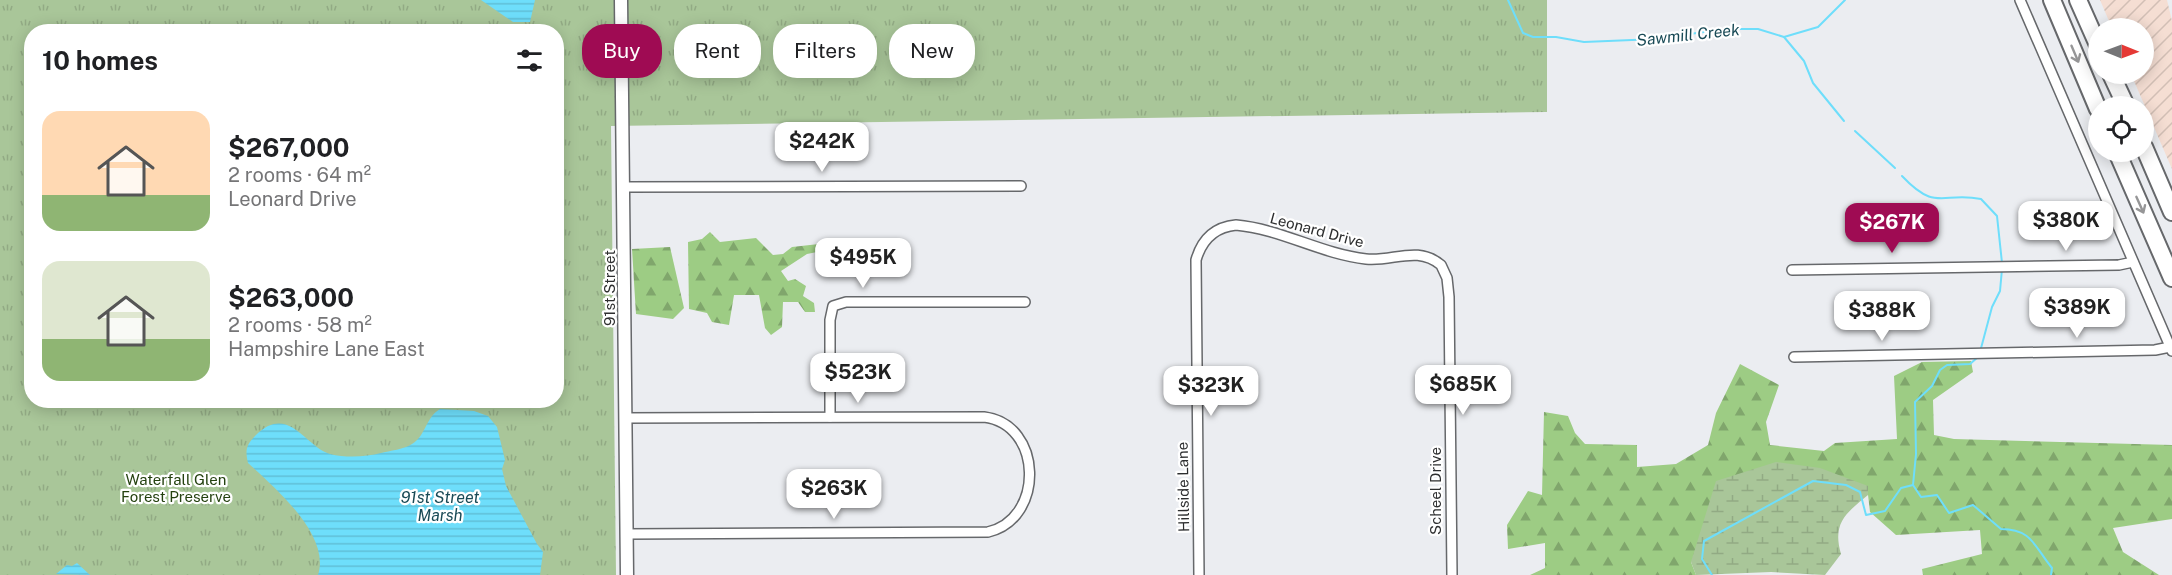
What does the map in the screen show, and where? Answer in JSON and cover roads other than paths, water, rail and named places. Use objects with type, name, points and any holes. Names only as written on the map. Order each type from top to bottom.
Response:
[{"type":"highway","points":[[2052,0],[2092,96]]},
{"type":"highway","points":[[2078,0],[2088,22]]},
{"type":"highway","points":[[2121,162],[2172,278]]},
{"type":"highway","points":[[2150,162],[2172,212]]},
{"type":"main road","name":"91st Street","points":[[621,0],[627,575]]},
{"type":"street","points":[[1794,357],[1986,355],[2171,349],[2020,0]]},
{"type":"street","points":[[623,188],[1021,186]]},
{"type":"street","name":"Leonard Drive","points":[[1197,255],[1208,236],[1222,228],[1236,225],[1352,257],[1388,259],[1419,254],[1441,264]]},
{"type":"street","name":"Hillside Lane","points":[[1197,255],[1199,575]]},
{"type":"street","points":[[1792,270],[1994,265],[2120,265],[2133,262]]},
{"type":"street","name":"Scheel Drive","points":[[1441,264],[1449,297],[1452,575]]},
{"type":"street","points":[[830,417],[830,320],[833,306],[846,302],[1025,302]]},
{"type":"street","points":[[625,418],[984,417],[996,420],[1015,431],[1027,453],[1028,478],[1026,499],[1015,520],[988,532],[627,534]]},
{"type":"water","points":[[481,0],[535,0],[530,22],[513,22]]},
{"type":"water","name":"91st Street Marsh","points":[[440,409],[474,411],[488,416],[497,427],[505,460],[502,469],[506,486],[543,552],[540,575],[318,575],[320,560],[309,529],[298,513],[248,463],[247,451],[250,442],[268,426],[278,424],[288,425],[321,450],[330,454],[362,456],[375,454],[401,449],[412,444],[420,437],[432,417]]},
{"type":"water","points":[[77,563],[90,575],[56,574],[67,565],[72,566]]},
{"type":"waterway","name":"Sawmill Creek","points":[[1508,0],[1523,33],[1533,37],[1556,37],[1584,42],[1656,39],[1724,29],[1758,29],[1784,37],[1818,27],[1845,0]]},
{"type":"waterway","name":"Sawmill Creek","points":[[1784,37],[1804,61],[1813,83],[1844,121]]},
{"type":"waterway","name":"Sawmill Creek","points":[[1855,131],[1895,168]]},
{"type":"waterway","name":"Sawmill Creek","points":[[1902,176],[1914,187],[1932,197],[1981,199],[1997,216],[2002,263]]},
{"type":"waterway","name":"Sawmill Creek","points":[[1980,352],[1992,307],[2000,291],[2002,269]]},
{"type":"waterway","name":"Sawmill Creek","points":[[1978,357],[1970,364],[1947,365],[1940,370],[1932,386],[1915,402],[1916,454],[1913,485],[1921,497],[1937,495],[1949,513],[1973,505],[2001,529],[2020,532],[2031,540],[2052,568],[2051,575]]},
{"type":"waterway","points":[[1712,575],[1702,559],[1704,541],[1813,481],[1846,485],[1860,492],[1866,515],[1885,511],[1901,488],[1913,485]]},
{"type":"park label","name":"Waterfall Glen Forest Preserve","points":[[176,488]]}]
